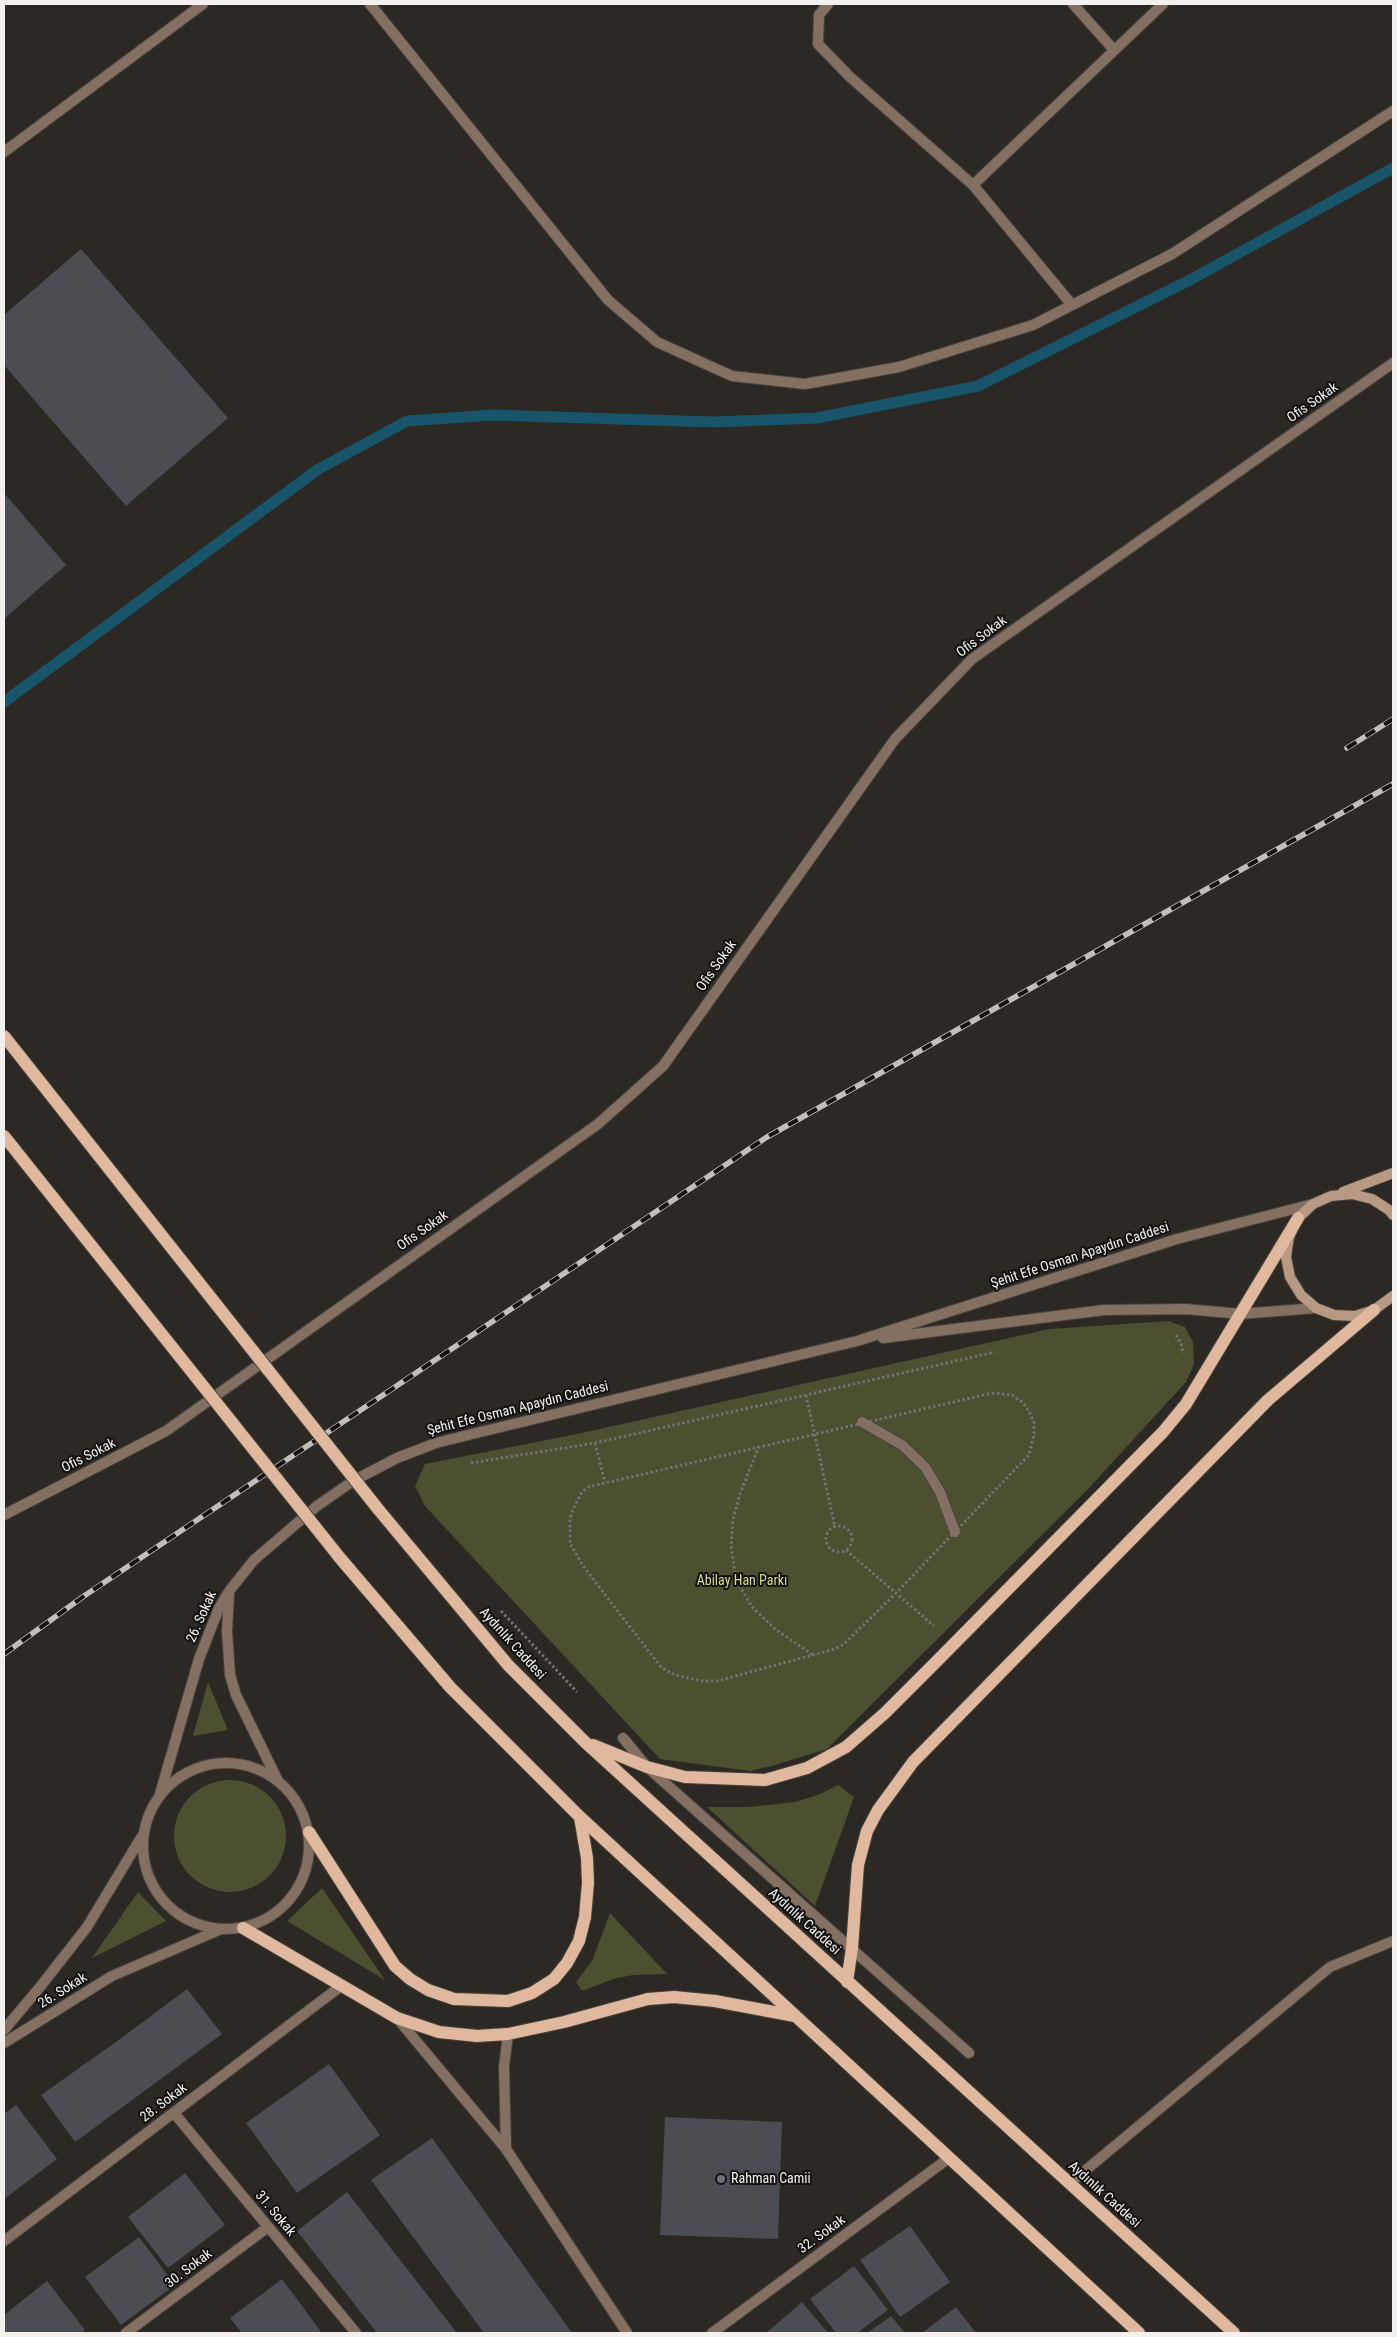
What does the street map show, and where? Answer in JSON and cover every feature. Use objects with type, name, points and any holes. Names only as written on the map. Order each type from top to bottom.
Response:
[{"type":"main road","name":"Aydınlık Caddesi","points":[[4,1036],[378,1509],[508,1665],[585,1742],[1234,2333]]},
{"type":"main road","points":[[4,1136],[340,1558],[450,1687],[580,1817],[1140,2333]]},
{"type":"main road","points":[[585,1742],[647,1767],[685,1777],[765,1780],[808,1768],[846,1746],[885,1713],[1163,1432],[1186,1404],[1298,1218],[1313,1204],[1393,1173]]},
{"type":"main road","points":[[1331,1196],[1352,1194],[1372,1199],[1389,1210],[1393,1216]]},
{"type":"main road","points":[[1298,1218],[1288,1237],[1286,1257],[1290,1278],[1301,1295],[1316,1308],[1334,1315],[1355,1316],[1374,1310]]},
{"type":"main road","points":[[847,1982],[852,1948],[858,1865],[867,1831],[878,1810],[913,1762],[1268,1400],[1374,1310],[1392,1297]]},
{"type":"main road","points":[[309,1832],[395,1966],[410,1979],[428,1990],[454,1999],[508,2001],[532,1993],[554,1979],[568,1963],[578,1941],[584,1917],[588,1883],[587,1858],[580,1817]]},
{"type":"main road","points":[[243,1928],[397,2018],[439,2032],[477,2036],[508,2034],[564,2022],[648,1999],[674,1997],[716,2001],[795,2016]]},
{"type":"street","points":[[4,152],[203,4]]},
{"type":"street","points":[[370,4],[608,300],[658,342],[732,376],[805,384],[899,367],[1033,325],[1172,254],[1393,111]]},
{"type":"street","points":[[828,4],[819,15],[818,44],[850,77],[973,185],[1072,305]]},
{"type":"street","points":[[1073,4],[1114,50]]},
{"type":"street","points":[[973,185],[1163,4]]},
{"type":"street","name":"Ofis Sokak","points":[[4,1515],[166,1432],[598,1124],[663,1066],[895,739],[972,659],[1393,363]]},
{"type":"street","name":"Şehit Efe Osman Apaydın Caddesi","points":[[230,1590],[254,1560],[317,1506],[354,1481],[397,1458],[436,1443],[857,1341],[1177,1239],[1313,1204]]},
{"type":"street","name":"Şehit Efe Osman Apaydın Caddesi","points":[[857,1341],[1104,1310],[1186,1309],[1240,1314],[1316,1308]]},
{"type":"street","points":[[862,1422],[902,1445],[925,1467],[940,1492],[955,1532]]},
{"type":"street","name":"26. Sokak","points":[[230,1590],[226,1632],[230,1675],[236,1695],[279,1782]]},
{"type":"street","name":"26. Sokak","points":[[160,1794],[199,1659],[219,1608],[230,1590]]},
{"type":"street","points":[[623,1738],[647,1767],[969,2053]]},
{"type":"street","points":[[217,1763],[239,1763],[261,1770],[279,1782],[294,1798],[303,1814],[309,1832],[310,1850],[307,1868],[300,1885],[290,1901],[276,1914],[260,1923],[243,1928],[220,1930],[191,1922],[177,1914],[161,1899],[149,1880],[144,1865],[143,1835],[149,1813],[160,1794],[176,1778],[195,1768],[217,1763]]},
{"type":"street","name":"26. Sokak","points":[[4,2030],[40,1988],[87,1927],[104,1903],[143,1835]]},
{"type":"street","name":"26. Sokak","points":[[4,2043],[112,1976],[136,1964],[220,1930]]},
{"type":"street","points":[[1069,2184],[1330,1967],[1393,1941]]},
{"type":"street","name":"28. Sokak","points":[[4,2241],[341,1986]]},
{"type":"street","points":[[397,2018],[506,2149],[627,2333]]},
{"type":"street","points":[[506,2149],[504,2067],[508,2034]]},
{"type":"street","name":"31. Sokak","points":[[174,2113],[356,2333]]},
{"type":"street","name":"32. Sokak","points":[[712,2333],[949,2158]]},
{"type":"street","name":"30. Sokak","points":[[126,2333],[268,2227]]},
{"type":"path","points":[[1170,1329],[1181,1343],[1183,1352],[1182,1362]]},
{"type":"path","points":[[464,1464],[595,1443],[998,1352]]},
{"type":"path","points":[[992,1392],[1012,1395],[1022,1402],[1030,1411],[1034,1423],[1034,1443],[1029,1454],[844,1644],[835,1649],[717,1681],[702,1682],[685,1679],[662,1668],[583,1566],[570,1544],[570,1519],[576,1500],[588,1487],[605,1482],[814,1433],[992,1392]]},
{"type":"path","points":[[806,1395],[835,1527]]},
{"type":"path","points":[[595,1443],[605,1482]]},
{"type":"path","points":[[760,1446],[740,1494],[733,1519],[731,1546],[735,1573],[752,1607],[775,1629],[814,1655]]},
{"type":"path","points":[[844,1526],[850,1532],[852,1544],[846,1550],[838,1552],[828,1546],[828,1532],[835,1527],[844,1526]]},
{"type":"path","points":[[846,1550],[937,1628]]},
{"type":"path","points":[[500,1609],[579,1694]]},
{"type":"green space","name":"Abilay Han Parkı","points":[[1168,1321],[1185,1327],[1193,1342],[1194,1364],[1186,1382],[1089,1488],[827,1749],[750,1771],[660,1759],[425,1506],[415,1486],[425,1464],[582,1433],[1050,1329]]},
{"type":"green space","points":[[208,1682],[228,1730],[193,1736]]},
{"type":"green space","points":[[230,1780],[251,1784],[270,1796],[282,1815],[286,1836],[282,1857],[270,1876],[251,1888],[230,1892],[209,1888],[190,1876],[178,1857],[174,1836],[178,1815],[190,1796],[209,1784]]},
{"type":"green space","points":[[838,1785],[854,1797],[815,1906],[707,1807],[750,1807],[795,1802],[818,1795]]},
{"type":"green space","points":[[322,1888],[385,1980],[287,1921]]},
{"type":"green space","points":[[138,1892],[166,1921],[92,1958]]},
{"type":"green space","points":[[610,1913],[667,1974],[633,1975],[613,1979],[582,1991],[576,1982],[592,1961]]},
{"type":"building","points":[[81,249],[228,418],[126,506],[4,365],[4,315]]},
{"type":"building","points":[[4,493],[66,565],[4,619]]},
{"type":"building","points":[[187,1989],[222,2034],[75,2142],[41,2095]]},
{"type":"building","points":[[329,2064],[380,2135],[297,2193],[246,2123]]},
{"type":"building","points":[[16,2105],[57,2159],[4,2199],[4,2114]]},
{"type":"building","name":"Rahman Camii","points":[[665,2117],[782,2122],[778,2239],[660,2235]]},
{"type":"building","points":[[432,2138],[572,2333],[484,2333],[371,2180]]},
{"type":"building","points":[[185,2173],[225,2225],[168,2268],[128,2217]]},
{"type":"building","points":[[347,2192],[457,2333],[377,2333],[297,2231]]},
{"type":"building","points":[[910,2226],[950,2282],[900,2317],[860,2260]]},
{"type":"building","points":[[139,2237],[175,2285],[121,2325],[85,2277]]},
{"type":"building","points":[[854,2266],[888,2310],[857,2333],[836,2333],[810,2299]]},
{"type":"building","points":[[282,2279],[322,2333],[242,2333],[230,2318]]},
{"type":"building","points":[[47,2281],[85,2330],[80,2333],[4,2333],[4,2315]]},
{"type":"building","points":[[802,2302],[828,2333],[766,2333]]},
{"type":"building","points":[[956,2307],[976,2333],[922,2333]]},
{"type":"building","points":[[891,2316],[905,2333],[867,2333]]},
{"type":"waterway","points":[[4,702],[317,470],[407,421],[492,415],[714,422],[817,418],[978,386],[1190,280],[1393,168]]},
{"type":"railway","points":[[1347,748],[1393,719]]},
{"type":"railway","points":[[4,1654],[84,1596],[767,1137],[1393,784]]},
{"type":"place","name":"Rahman Camii","points":[[721,2179]]}]
